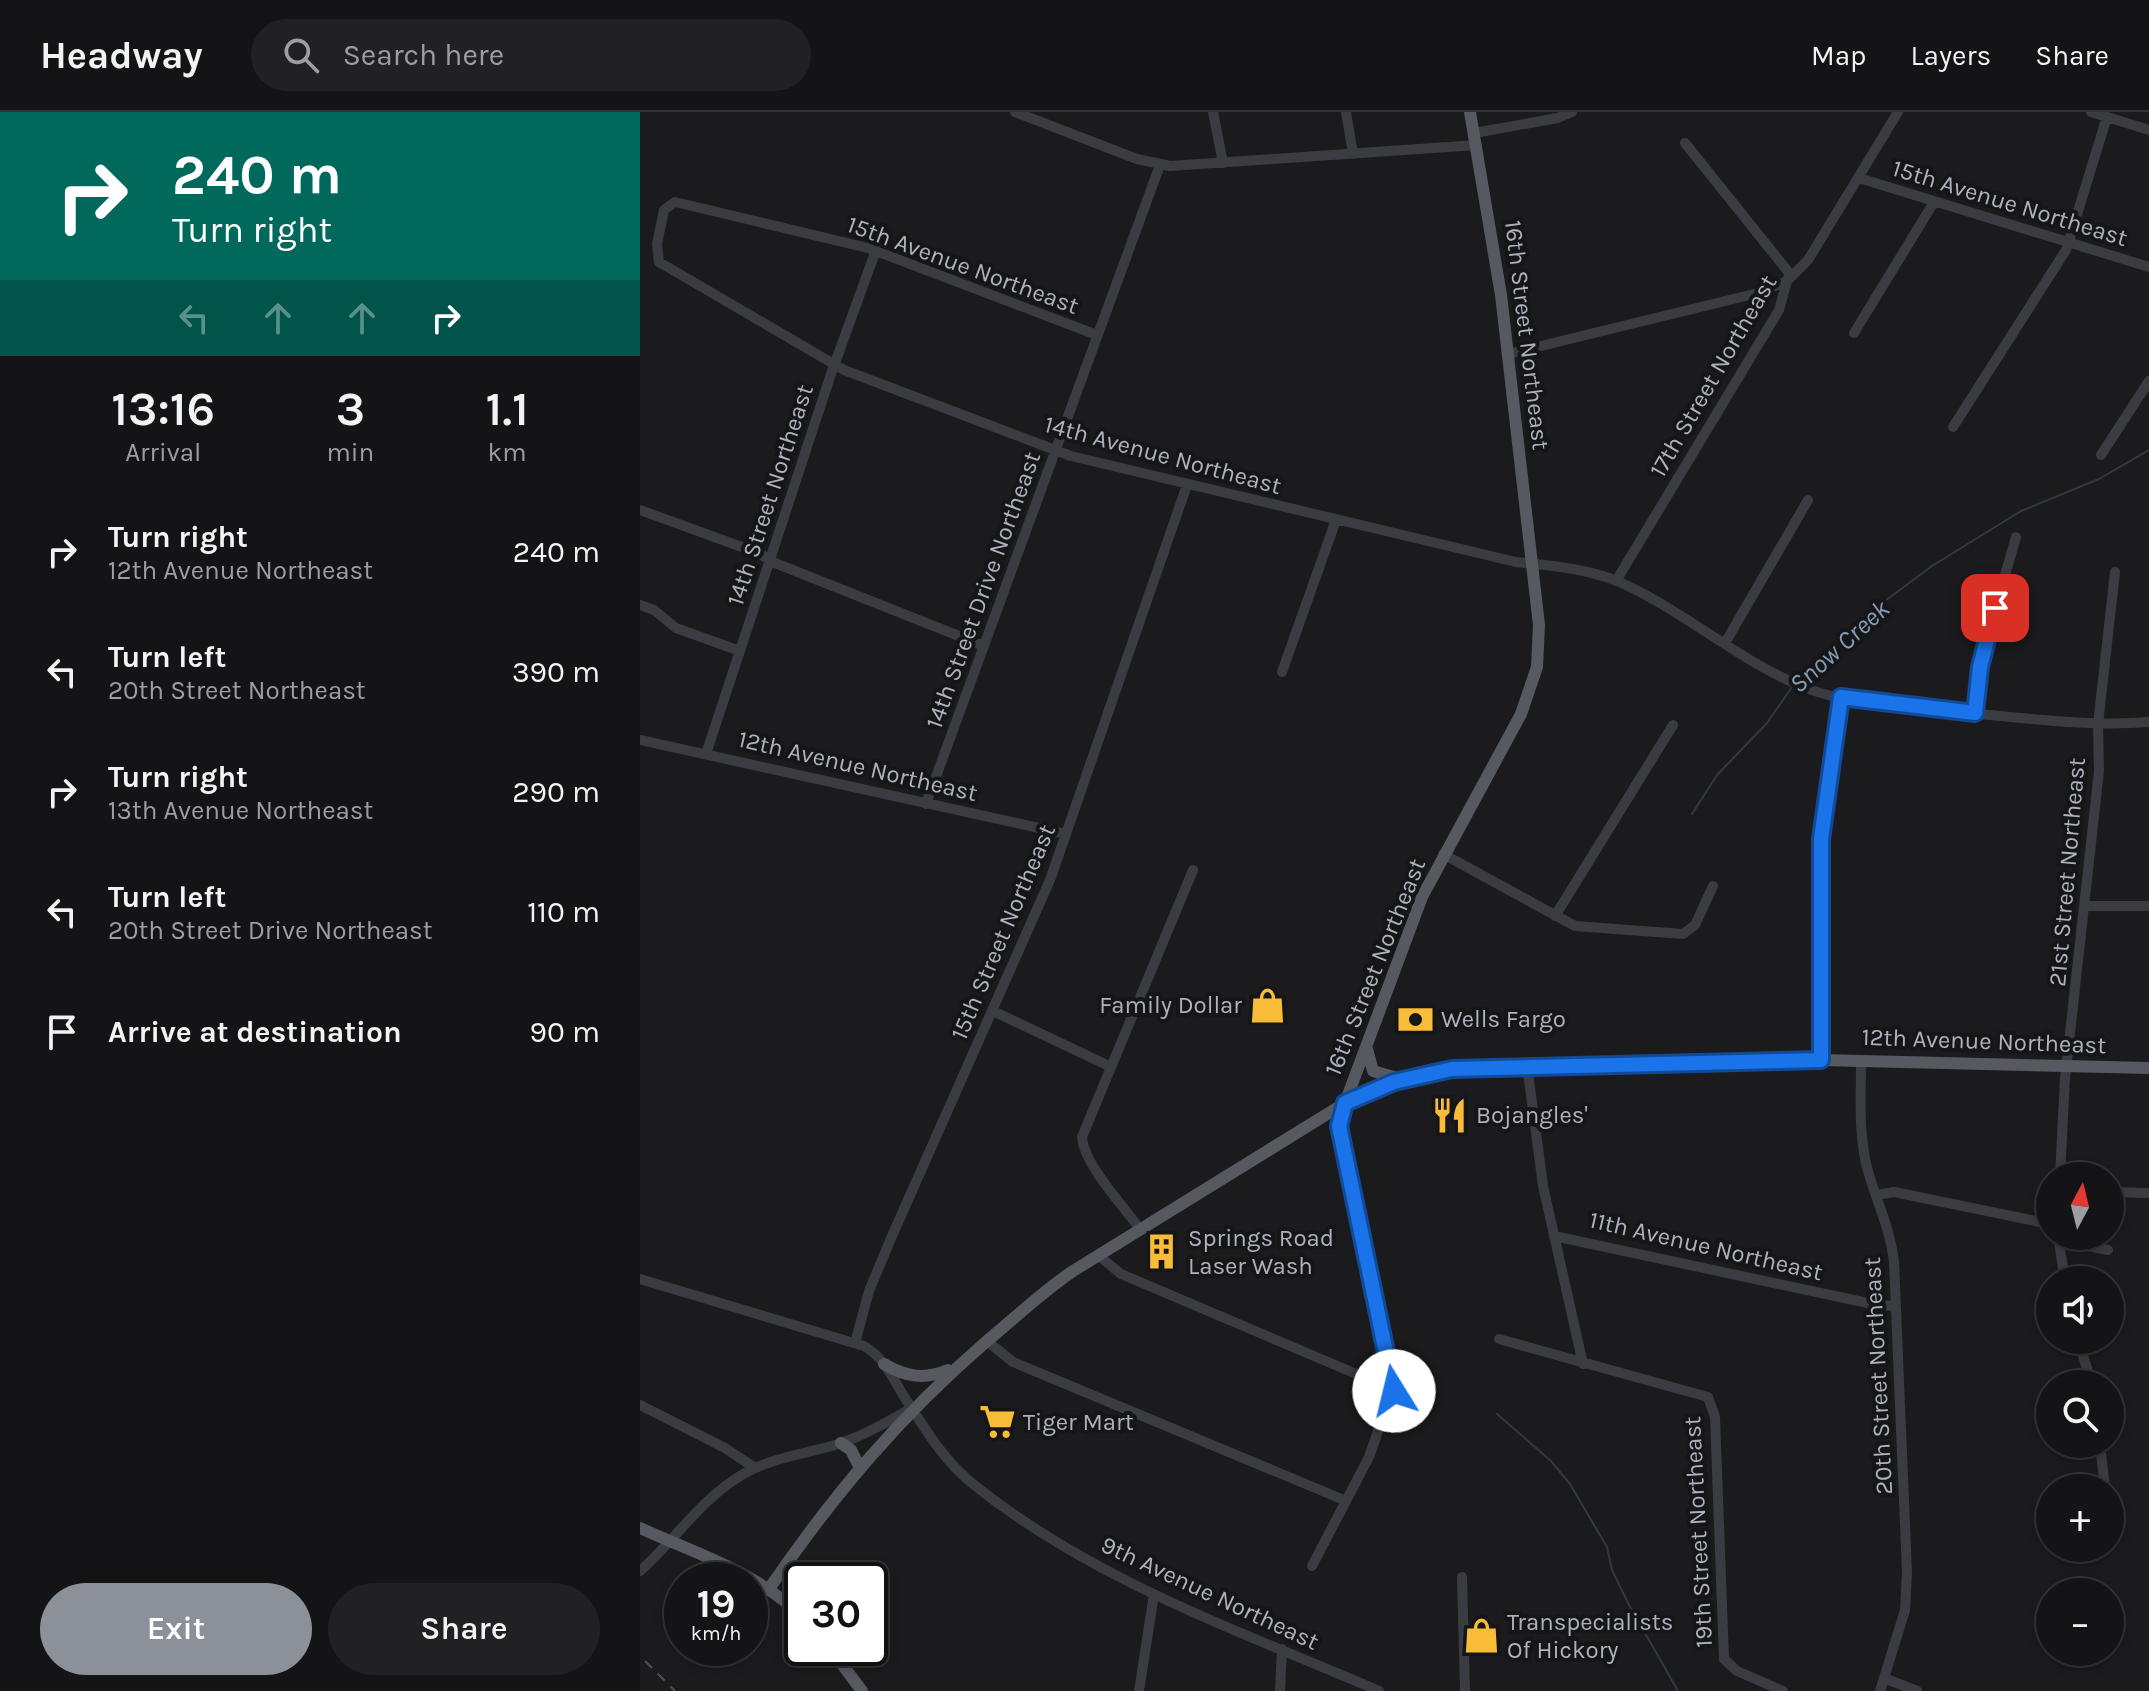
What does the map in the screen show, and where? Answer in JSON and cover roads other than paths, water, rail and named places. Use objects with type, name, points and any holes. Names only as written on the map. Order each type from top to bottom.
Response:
[{"type":"main road","name":"16th Street Northeast","points":[[769,1589],[859,1466],[912,1408],[987,1341],[1050,1288],[1098,1255],[1345,1103],[1409,928],[1443,854],[1511,734],[1532,687],[1540,639],[1508,354],[1470,112]]},
{"type":"main road","points":[[1367,1045],[1373,1071],[1382,1076],[1405,1079]]},
{"type":"main road","name":"12th Avenue Northeast","points":[[1345,1103],[1405,1079],[1452,1069],[1527,1065],[1861,1060],[2149,1068]]},
{"type":"main road","points":[[884,1364],[911,1376],[936,1375],[959,1365]]},
{"type":"main road","points":[[841,1443],[851,1450],[859,1466]]},
{"type":"main road","points":[[640,1528],[670,1544],[713,1559],[769,1589],[784,1602]]},
{"type":"main road","points":[[843,1666],[862,1691]]},
{"type":"street","points":[[1015,112],[1160,165],[1353,154],[1475,139],[1572,112]]},
{"type":"street","points":[[1213,112],[1223,163]]},
{"type":"street","points":[[1346,112],[1353,154]]},
{"type":"street","name":"17th Street Northeast","points":[[1616,581],[1779,310],[1787,281],[1808,260],[1898,112]]},
{"type":"street","points":[[2091,112],[2149,130]]},
{"type":"street","points":[[1953,427],[1989,376],[2069,243],[2107,117]]},
{"type":"street","points":[[1508,354],[1758,293],[1787,281],[1790,274],[1685,143]]},
{"type":"street","name":"14th Street Drive Northeast","points":[[926,804],[1160,165]]},
{"type":"street","name":"15th Avenue Northeast","points":[[1859,178],[2149,267]]},
{"type":"street","name":"15th Avenue Northeast","points":[[675,202],[876,250],[1097,335]]},
{"type":"street","name":"14th Avenue Northeast","points":[[675,202],[664,210],[657,244],[659,262],[835,365],[1055,450],[1336,520],[1533,563],[1572,568],[1616,581],[1792,682],[1841,697],[2098,724],[2149,722]]},
{"type":"street","points":[[1854,333],[1934,202]]},
{"type":"street","name":"14th Street Northeast","points":[[706,754],[876,250]]},
{"type":"street","points":[[2101,455],[2149,381]]},
{"type":"street","name":"15th Street Northeast","points":[[855,1343],[869,1291],[892,1236],[1050,880],[1187,485]]},
{"type":"street","points":[[1725,643],[1808,500]]},
{"type":"street","points":[[640,510],[761,554],[770,561],[984,646]]},
{"type":"street","points":[[1282,672],[1336,520]]},
{"type":"street","points":[[1975,713],[1984,648],[2016,537]]},
{"type":"street","name":"21st Street Northeast","points":[[2061,1162],[2067,1065],[2099,771],[2098,724],[2115,572]]},
{"type":"street","points":[[640,605],[654,610],[676,628],[740,651]]},
{"type":"street","points":[[1821,1060],[1821,839],[1841,697]]},
{"type":"street","points":[[1555,916],[1673,725]]},
{"type":"street","name":"12th Avenue Northeast","points":[[640,740],[1066,834]]},
{"type":"street","points":[[1443,854],[1555,916],[1584,928],[1679,934],[1693,928],[1713,886]]},
{"type":"street","points":[[1141,1230],[1083,1145],[1084,1128],[1193,870]]},
{"type":"street","points":[[2085,906],[2149,906]]},
{"type":"street","points":[[993,1011],[1109,1066]]},
{"type":"street","name":"20th Street Northeast","points":[[1861,1060],[1864,1150],[1891,1237],[1907,1573],[1905,1610],[1880,1691]]},
{"type":"street","points":[[1499,1339],[1583,1364],[1536,1148],[1527,1065]]},
{"type":"street","points":[[1312,1566],[1377,1439],[1394,1385],[1339,1126],[1345,1103]]},
{"type":"street","points":[[1877,1195],[1894,1192],[2036,1221]]},
{"type":"street","points":[[2124,1192],[2149,1193]]},
{"type":"street","name":"11th Avenue Northeast","points":[[1554,1236],[1877,1305],[1896,1306]]},
{"type":"street","points":[[1098,1255],[1109,1267],[1125,1276],[1354,1373],[1394,1385]]},
{"type":"street","name":"9th Avenue Northeast","points":[[640,1279],[873,1351],[937,1447],[970,1482],[1099,1568],[1379,1691]]},
{"type":"street","points":[[987,1341],[1013,1362],[1344,1500]]},
{"type":"street","name":"19th Street Northeast","points":[[1583,1364],[1682,1387],[1704,1394],[1711,1400],[1715,1417],[1721,1644],[1726,1661],[1737,1671],[1783,1691]]},
{"type":"street","points":[[640,1405],[725,1448],[755,1468]]},
{"type":"street","points":[[640,1571],[719,1491],[755,1468],[841,1443],[912,1408]]},
{"type":"street","points":[[1462,1577],[1465,1691]]},
{"type":"street","points":[[1139,1691],[1154,1594]]},
{"type":"street","points":[[1280,1691],[1282,1649]]},
{"type":"street","points":[[1884,1678],[1917,1691]]},
{"type":"waterway","name":"Snow Creek","points":[[1798,679],[1862,618],[1932,566],[2021,511],[2099,479],[2149,450]]},
{"type":"waterway","name":"Snow Creek","points":[[1692,814],[1717,775],[1767,723],[1792,687]]},
{"type":"waterway","points":[[1497,1414],[1551,1461],[1570,1484],[1607,1547],[1612,1570],[1629,1605],[1678,1691]]},
{"type":"railway","points":[[645,1661],[675,1691]]},
{"type":"place","name":"Family Dollar","points":[[1268,1005]]},
{"type":"place","name":"Wells Fargo","points":[[1415,1019]]},
{"type":"place","name":"Bojangles'","points":[[1450,1115]]},
{"type":"place","name":"Springs Road Laser Wash","points":[[1162,1252]]},
{"type":"place","name":"Tiger Mart","points":[[997,1422]]},
{"type":"place","name":"Transpecialists Of Hickory","points":[[1481,1636]]}]
